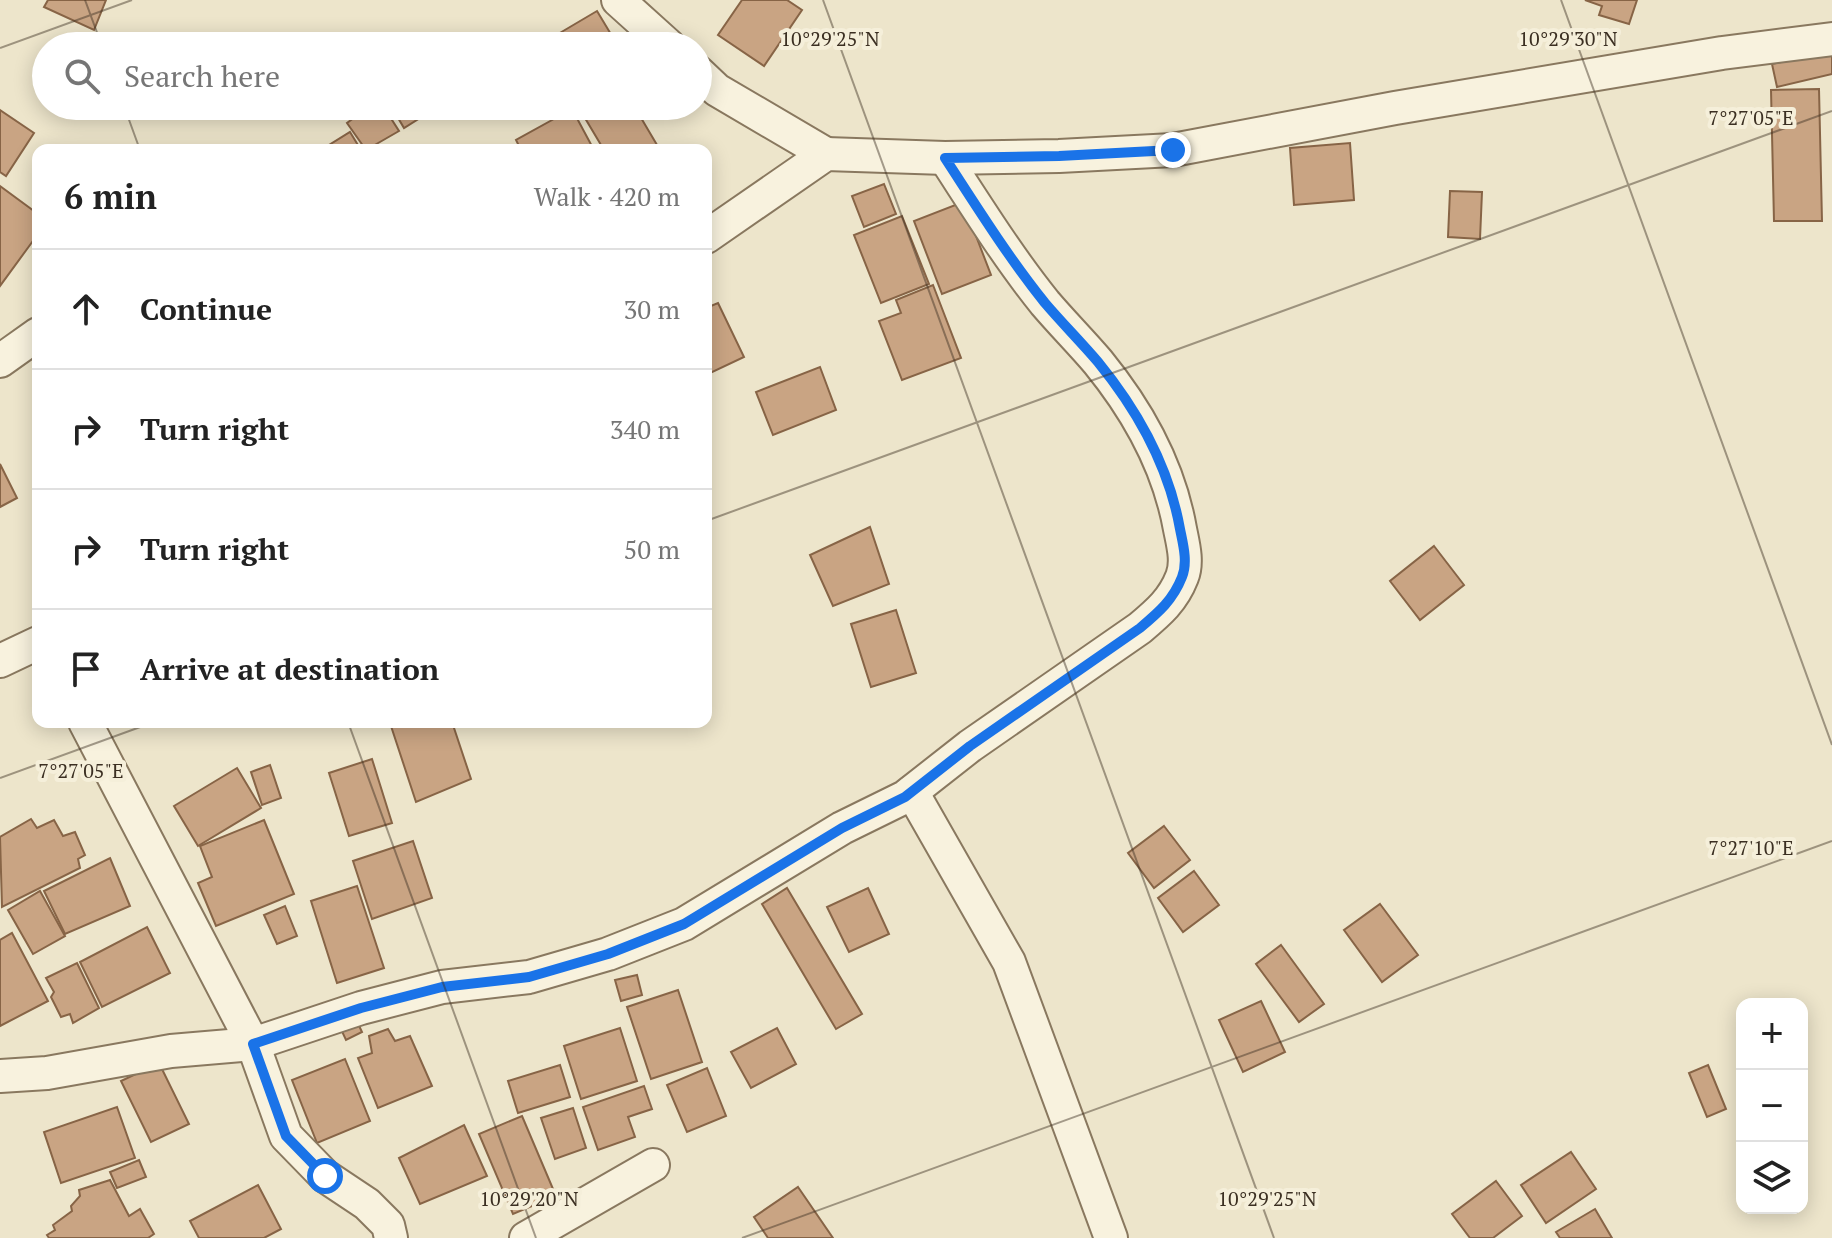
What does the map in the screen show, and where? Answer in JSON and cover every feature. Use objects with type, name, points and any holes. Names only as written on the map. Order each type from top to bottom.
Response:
[{"type":"street","points":[[618,0],[653,32]]},
{"type":"street","points":[[712,85],[826,154],[945,158],[1059,156],[1173,150],[1395,108],[1691,58],[1832,39]]},
{"type":"street","points":[[712,233],[826,154]]},
{"type":"street","points":[[0,1076],[47,1073],[171,1051],[253,1044],[361,1008],[442,987],[529,977],[608,954],[684,924],[842,828],[912,792],[970,746],[1140,628],[1166,606],[1183,574],[1184,564],[1175,504],[1158,457],[1136,413],[1007,251],[945,158]]},
{"type":"street","points":[[0,361],[32,338]]},
{"type":"street","points":[[0,661],[32,648]]},
{"type":"street","points":[[88,728],[253,1044],[286,1136],[325,1176],[367,1204],[388,1225],[391,1238]]},
{"type":"street","points":[[912,792],[1009,962],[1111,1238]]},
{"type":"street","points":[[526,1238],[653,1165]]},
{"type":"building","points":[[48,0],[106,0],[94,30],[44,7]]},
{"type":"building","points":[[742,0],[787,0],[802,10],[764,66],[718,35]]},
{"type":"building","points":[[1585,0],[1637,0],[1629,24],[1599,15],[1602,6]]},
{"type":"building","points":[[597,11],[610,32],[561,32]]},
{"type":"building","points":[[1832,50],[1832,74],[1777,87],[1772,64]]},
{"type":"building","points":[[1819,89],[1822,221],[1774,221],[1771,90]]},
{"type":"building","points":[[0,110],[34,133],[6,176],[0,172]]},
{"type":"building","points":[[351,120],[392,120],[399,131],[376,144],[362,144],[347,123]]},
{"type":"building","points":[[399,120],[417,120],[404,128]]},
{"type":"building","points":[[552,120],[578,120],[591,144],[518,144],[516,140]]},
{"type":"building","points":[[586,120],[642,120],[656,144],[600,144]]},
{"type":"building","points":[[350,132],[357,144],[331,144]]},
{"type":"building","points":[[1350,143],[1354,200],[1294,205],[1290,148]]},
{"type":"building","points":[[884,184],[896,214],[864,227],[852,196]]},
{"type":"building","points":[[0,186],[32,210],[32,242],[0,286]]},
{"type":"building","points":[[1450,191],[1482,192],[1480,239],[1448,237]]},
{"type":"building","points":[[963,202],[991,275],[942,294],[914,221]]},
{"type":"building","points":[[902,216],[929,284],[881,303],[854,235]]},
{"type":"building","points":[[933,285],[961,358],[902,380],[879,321],[901,313],[896,300]]},
{"type":"building","points":[[718,303],[744,357],[712,372],[712,306]]},
{"type":"building","points":[[820,367],[836,410],[773,435],[756,392]]},
{"type":"building","points":[[0,464],[17,498],[0,507]]},
{"type":"building","points":[[870,527],[889,584],[833,606],[810,555]]},
{"type":"building","points":[[1434,546],[1464,585],[1420,620],[1390,581]]},
{"type":"building","points":[[896,610],[916,673],[871,687],[851,624]]},
{"type":"building","points":[[392,728],[454,728],[471,779],[416,802]]},
{"type":"building","points":[[372,759],[392,823],[349,836],[329,773]]},
{"type":"building","points":[[270,765],[281,798],[262,805],[251,772]]},
{"type":"building","points":[[237,768],[261,808],[198,846],[174,806]]},
{"type":"building","points":[[31,819],[37,828],[54,820],[63,836],[75,832],[85,855],[78,859],[80,868],[2,907],[0,837]]},
{"type":"building","points":[[264,820],[294,894],[216,926],[198,883],[212,877],[200,846]]},
{"type":"building","points":[[1164,826],[1190,860],[1154,888],[1128,853]]},
{"type":"building","points":[[413,841],[432,898],[372,919],[353,861]]},
{"type":"building","points":[[110,858],[130,906],[65,934],[44,891]]},
{"type":"building","points":[[1194,871],[1219,905],[1183,932],[1158,898]]},
{"type":"building","points":[[357,886],[384,968],[337,983],[311,901]]},
{"type":"building","points":[[787,888],[862,1014],[836,1029],[762,904]]},
{"type":"building","points":[[868,888],[889,934],[849,952],[827,907]]},
{"type":"building","points":[[40,891],[65,936],[33,954],[8,910]]},
{"type":"building","points":[[1380,904],[1418,955],[1382,982],[1344,930]]},
{"type":"building","points":[[285,906],[297,936],[277,944],[264,915]]},
{"type":"building","points":[[147,927],[170,973],[102,1007],[80,962]]},
{"type":"building","points":[[12,933],[48,1001],[0,1026],[0,940]]},
{"type":"building","points":[[1281,945],[1324,1004],[1299,1022],[1256,964]]},
{"type":"building","points":[[77,963],[99,1008],[73,1023],[70,1014],[61,1017],[51,997],[54,992],[46,978]]},
{"type":"building","points":[[637,975],[642,995],[621,1001],[615,980]]},
{"type":"building","points":[[678,990],[702,1062],[651,1079],[627,1007]]},
{"type":"building","points":[[1261,1001],[1285,1052],[1243,1072],[1219,1020]]},
{"type":"building","points":[[355,1017],[362,1032],[346,1040],[339,1025]]},
{"type":"building","points":[[620,1028],[637,1081],[581,1099],[564,1046]]},
{"type":"building","points":[[777,1028],[796,1064],[751,1088],[731,1052]]},
{"type":"building","points":[[388,1029],[395,1041],[410,1036],[432,1086],[378,1108],[358,1058],[372,1053],[369,1036]]},
{"type":"building","points":[[345,1059],[370,1121],[317,1143],[292,1080]]},
{"type":"building","points":[[159,1063],[189,1124],[151,1142],[121,1081]]},
{"type":"building","points":[[560,1065],[570,1097],[518,1113],[508,1081]]},
{"type":"building","points":[[1708,1065],[1726,1109],[1707,1117],[1689,1073]]},
{"type":"building","points":[[707,1068],[726,1116],[687,1132],[667,1085]]},
{"type":"building","points":[[644,1086],[652,1109],[628,1117],[635,1137],[598,1150],[583,1107]]},
{"type":"building","points":[[117,1107],[135,1158],[61,1183],[44,1132]]},
{"type":"building","points":[[573,1108],[586,1148],[555,1159],[541,1118]]},
{"type":"building","points":[[522,1116],[556,1196],[513,1214],[479,1134]]},
{"type":"building","points":[[464,1125],[487,1176],[420,1204],[399,1158]]},
{"type":"building","points":[[1571,1152],[1596,1189],[1546,1223],[1521,1185]]},
{"type":"building","points":[[139,1160],[146,1177],[117,1188],[110,1172]]},
{"type":"building","points":[[110,1180],[129,1216],[140,1209],[154,1234],[148,1238],[49,1238],[47,1235],[55,1230],[53,1225],[72,1211],[71,1206],[80,1196],[79,1190]]},
{"type":"building","points":[[1496,1181],[1522,1216],[1493,1238],[1470,1238],[1452,1214]]},
{"type":"building","points":[[258,1185],[281,1229],[264,1238],[199,1238],[190,1221]]},
{"type":"building","points":[[798,1187],[833,1238],[768,1238],[754,1217]]},
{"type":"building","points":[[1595,1209],[1612,1238],[1560,1238],[1556,1232]]},
{"type":"route","points":[[325,1176],[286,1136],[253,1044],[361,1008],[442,987],[529,977],[608,954],[684,924],[842,828],[905,797],[970,746],[1140,628],[1166,606],[1183,574],[1184,554],[1175,504],[1158,457],[1136,413],[1007,251],[945,158],[1173,150]]}]
